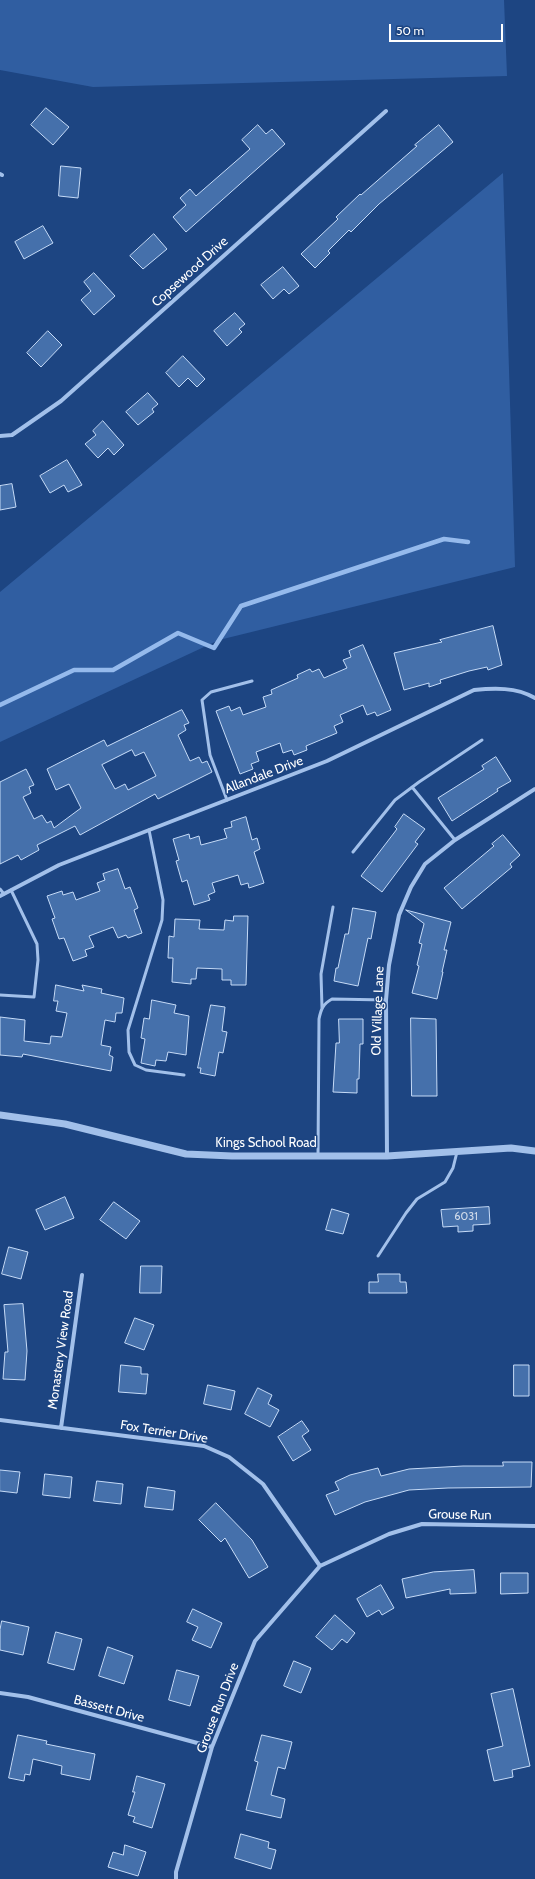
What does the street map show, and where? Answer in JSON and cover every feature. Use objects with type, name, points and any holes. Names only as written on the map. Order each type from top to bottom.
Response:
[{"type":"street","name":"Copsewood Drive","points":[[0,436],[12,434],[61,401],[386,111]]},
{"type":"street","name":"Allandale Drive","points":[[2,895],[59,865],[327,761],[474,690],[497,688],[528,694],[535,698]]},
{"type":"street","name":"Old Village Lane","points":[[387,1156],[386,1000],[389,965],[399,915],[411,887],[426,864],[455,840],[535,789]]},
{"type":"street","name":"Kings School Road","points":[[0,1116],[65,1124],[186,1154],[232,1156],[387,1156],[511,1148],[535,1151]]},
{"type":"street","name":"Monastery View Road","points":[[61,1428],[82,1275]]},
{"type":"street","name":"Fox Terrier Drive","points":[[0,1420],[204,1446],[229,1457],[262,1484],[320,1566]]},
{"type":"street","name":"Grouse Run","points":[[320,1566],[389,1534],[422,1524],[535,1526]]},
{"type":"street","name":"Grouse Run Drive","points":[[176,1879],[176,1872],[212,1747],[255,1641],[320,1566]]},
{"type":"street","name":"Bassett Drive","points":[[0,1693],[28,1697],[212,1747]]},
{"type":"lane","points":[[227,800],[210,755],[202,700],[211,692],[252,681]]},
{"type":"lane","points":[[353,852],[395,800],[482,740]]},
{"type":"lane","points":[[412,787],[455,840]]},
{"type":"lane","points":[[149,830],[163,900],[162,920],[128,1030],[129,1052],[135,1065],[146,1070],[184,1075]]},
{"type":"lane","points":[[0,889],[2,895]]},
{"type":"lane","points":[[0,996],[34,997],[38,960],[37,944],[11,890]]},
{"type":"lane","points":[[318,1156],[320,1019],[322,1008],[321,974],[333,907]]},
{"type":"lane","points":[[322,1008],[326,1002],[332,999],[386,1000]]},
{"type":"lane","points":[[378,1256],[417,1199],[445,1182],[453,1168],[457,1152]]},
{"type":"shaded area","points":[[0,0],[504,0],[507,76],[93,87],[0,70]]},
{"type":"shaded area","points":[[503,173],[515,567],[219,640],[0,742],[0,592]]},
{"type":"building","points":[[46,108],[69,127],[53,145],[31,125]]},
{"type":"building","points":[[258,125],[266,134],[272,129],[285,144],[186,232],[173,217],[186,205],[180,198],[190,189],[196,196],[250,149],[242,140]]},
{"type":"building","points":[[439,125],[453,142],[379,204],[351,232],[349,230],[328,251],[330,253],[315,268],[301,254],[338,219],[336,217],[360,194],[361,195]]},
{"type":"building","points":[[61,166],[81,168],[78,198],[59,196]]},
{"type":"building","points":[[43,226],[53,243],[24,259],[15,242]]},
{"type":"building","points":[[154,234],[167,249],[143,269],[130,256]]},
{"type":"building","points":[[283,267],[299,286],[289,294],[284,289],[273,299],[261,285]]},
{"type":"building","points":[[94,273],[115,296],[94,315],[81,300],[91,291],[84,282]]},
{"type":"building","points":[[235,313],[245,324],[239,329],[242,332],[227,346],[214,331]]},
{"type":"building","points":[[48,331],[62,345],[41,367],[27,353]]},
{"type":"building","points":[[183,356],[205,379],[197,387],[188,378],[179,387],[166,373]]},
{"type":"building","points":[[148,393],[158,404],[152,409],[154,412],[138,425],[126,412]]},
{"type":"building","points":[[103,421],[124,445],[114,455],[108,448],[98,458],[85,444],[96,435],[93,431]]},
{"type":"building","points":[[67,460],[82,485],[68,492],[64,485],[50,493],[40,476]]},
{"type":"building","points":[[12,484],[16,507],[0,510],[0,486]]},
{"type":"building","points":[[493,626],[502,665],[488,670],[487,667],[469,671],[440,680],[441,683],[429,687],[429,683],[404,690],[394,653],[442,642],[440,640]]},
{"type":"building","points":[[363,645],[391,710],[377,716],[375,712],[367,715],[363,705],[340,715],[343,722],[334,726],[337,733],[306,746],[307,750],[294,755],[292,750],[283,753],[280,743],[256,752],[259,761],[251,764],[253,769],[240,774],[216,711],[229,706],[231,711],[240,707],[243,715],[266,707],[263,697],[272,694],[271,690],[298,678],[297,675],[310,669],[312,672],[319,669],[324,678],[347,668],[343,660],[351,657],[349,651]]},
{"type":"building","points":[[182,710],[189,723],[184,725],[186,730],[178,735],[190,761],[199,757],[202,763],[207,761],[212,772],[158,799],[155,794],[80,835],[75,826],[37,845],[39,850],[21,860],[18,855],[0,864],[0,782],[26,769],[34,785],[29,787],[31,793],[23,797],[34,819],[42,815],[47,823],[51,821],[54,828],[81,808],[69,784],[56,790],[47,769],[104,740],[107,746]],"holes":[[[132,750],[135,756],[144,752],[156,776],[128,790],[125,784],[115,789],[102,765]]]},
{"type":"building","points":[[496,757],[511,781],[497,789],[498,791],[452,821],[438,798],[484,769],[482,766]]},
{"type":"building","points":[[404,814],[425,829],[415,842],[418,844],[382,892],[361,876],[397,829],[395,827]]},
{"type":"building","points":[[246,817],[252,840],[257,838],[260,849],[254,852],[264,883],[249,888],[248,883],[241,885],[238,875],[212,883],[215,892],[208,895],[210,900],[194,905],[187,880],[182,882],[176,861],[179,860],[173,839],[189,834],[190,839],[199,836],[201,845],[227,838],[224,829],[232,827],[231,822]]},
{"type":"building","points":[[503,835],[520,855],[510,864],[512,867],[462,909],[444,888],[494,846],[492,844]]},
{"type":"building","points":[[118,869],[125,889],[130,887],[138,908],[134,910],[142,933],[128,938],[126,935],[118,938],[113,927],[89,936],[94,947],[85,950],[87,956],[73,961],[64,938],[59,939],[52,919],[55,918],[47,896],[62,891],[63,895],[73,892],[76,900],[100,891],[97,883],[105,880],[103,874]]},
{"type":"building","points":[[353,908],[376,912],[371,939],[368,938],[358,986],[334,981],[345,934],[348,934]]},
{"type":"building","points":[[406,910],[451,922],[444,950],[447,950],[437,999],[412,993],[419,966],[417,965],[422,944],[419,943],[424,924]]},
{"type":"building","points":[[234,916],[248,916],[246,985],[231,985],[231,980],[222,980],[222,969],[197,968],[196,979],[191,979],[191,984],[172,982],[173,958],[168,958],[169,936],[174,937],[175,919],[200,920],[199,929],[224,930],[225,920],[233,921]]},
{"type":"building","points":[[56,985],[84,991],[82,985],[102,989],[101,993],[124,998],[122,1013],[116,1013],[115,1022],[105,1020],[101,1045],[111,1047],[109,1055],[113,1057],[111,1071],[23,1054],[22,1057],[0,1055],[0,1017],[25,1020],[24,1041],[50,1044],[51,1036],[62,1037],[67,1013],[56,1011],[58,1001],[54,1001]]},
{"type":"building","points":[[152,1000],[176,1005],[174,1013],[189,1016],[186,1055],[168,1052],[166,1061],[156,1060],[155,1066],[141,1063],[145,1039],[141,1038],[144,1018],[149,1019]]},
{"type":"building","points":[[211,1005],[225,1007],[222,1031],[227,1032],[223,1053],[219,1052],[215,1076],[200,1073],[201,1068],[198,1068]]},
{"type":"building","points":[[411,1018],[436,1019],[437,1096],[412,1096]]},
{"type":"building","points":[[339,1019],[363,1019],[363,1044],[360,1044],[357,1093],[333,1092],[336,1043],[339,1043]]},
{"type":"building","points":[[65,1197],[74,1218],[45,1230],[36,1210]]},
{"type":"building","points":[[114,1202],[140,1221],[126,1239],[100,1220]]},
{"type":"building","points":[[489,1207],[490,1224],[473,1225],[473,1231],[458,1232],[458,1226],[443,1227],[441,1210]]},
{"type":"building","points":[[332,1209],[349,1214],[343,1234],[326,1230]]},
{"type":"building","points":[[9,1247],[28,1252],[21,1279],[2,1274]]},
{"type":"building","points":[[141,1266],[162,1266],[161,1293],[140,1293]]},
{"type":"building","points":[[378,1274],[400,1274],[400,1282],[406,1282],[407,1293],[369,1293],[369,1282],[378,1282]]},
{"type":"building","points":[[23,1304],[27,1351],[25,1380],[3,1379],[5,1352],[8,1352],[4,1305]]},
{"type":"building","points":[[135,1318],[154,1325],[144,1350],[125,1343]]},
{"type":"building","points":[[121,1365],[141,1367],[141,1374],[148,1374],[146,1394],[119,1392]]},
{"type":"building","points":[[514,1365],[529,1365],[529,1396],[514,1396]]},
{"type":"building","points":[[208,1385],[235,1391],[231,1410],[204,1404]]},
{"type":"building","points":[[258,1388],[272,1395],[268,1404],[279,1410],[270,1427],[245,1414]]},
{"type":"building","points":[[302,1421],[309,1431],[302,1436],[311,1450],[293,1461],[278,1437]]},
{"type":"building","points":[[503,1462],[532,1462],[531,1487],[409,1490],[365,1502],[335,1515],[326,1495],[339,1490],[335,1482],[350,1475],[378,1468],[381,1476],[409,1469],[463,1466],[503,1466]]},
{"type":"building","points":[[0,1470],[20,1472],[17,1493],[0,1491]]},
{"type":"building","points":[[45,1474],[72,1477],[70,1498],[43,1495]]},
{"type":"building","points":[[97,1481],[123,1484],[121,1504],[94,1501]]},
{"type":"building","points":[[148,1487],[175,1491],[173,1510],[145,1507]]},
{"type":"building","points":[[216,1503],[252,1540],[268,1567],[249,1578],[225,1538],[221,1542],[199,1520]]},
{"type":"building","points":[[474,1570],[476,1593],[450,1594],[450,1589],[406,1598],[402,1579],[433,1572]]},
{"type":"building","points":[[501,1573],[528,1573],[528,1593],[501,1594]]},
{"type":"building","points":[[381,1585],[394,1608],[382,1615],[379,1610],[367,1617],[357,1599]]},
{"type":"building","points":[[193,1609],[222,1623],[211,1648],[192,1640],[198,1627],[187,1622]]},
{"type":"building","points":[[335,1615],[355,1633],[347,1643],[342,1639],[332,1650],[316,1637]]},
{"type":"building","points":[[2,1621],[29,1627],[23,1655],[0,1650],[0,1630]]},
{"type":"building","points":[[56,1632],[82,1639],[74,1670],[48,1663]]},
{"type":"building","points":[[108,1647],[133,1656],[124,1684],[99,1676]]},
{"type":"building","points":[[294,1661],[311,1668],[301,1693],[284,1686]]},
{"type":"building","points":[[177,1670],[199,1676],[190,1706],[169,1700]]},
{"type":"building","points":[[513,1689],[530,1766],[512,1770],[513,1777],[494,1781],[487,1750],[503,1746],[491,1694]]},
{"type":"building","points":[[18,1735],[47,1741],[46,1744],[95,1754],[90,1780],[61,1774],[62,1766],[33,1759],[30,1775],[25,1774],[24,1781],[9,1778]]},
{"type":"building","points":[[262,1735],[292,1742],[285,1769],[278,1767],[271,1795],[285,1799],[281,1818],[246,1810],[258,1762],[255,1761]]},
{"type":"building","points":[[137,1776],[165,1784],[152,1828],[133,1822],[135,1817],[128,1815],[135,1792],[133,1792]]},
{"type":"building","points":[[241,1834],[269,1842],[268,1848],[276,1850],[271,1869],[235,1858]]},
{"type":"building","points":[[125,1845],[146,1852],[138,1876],[108,1867],[113,1852],[123,1855]]},
{"type":"waterway","points":[[0,705],[74,670],[113,670],[178,633],[214,648],[241,606],[444,539],[468,542]]}]
